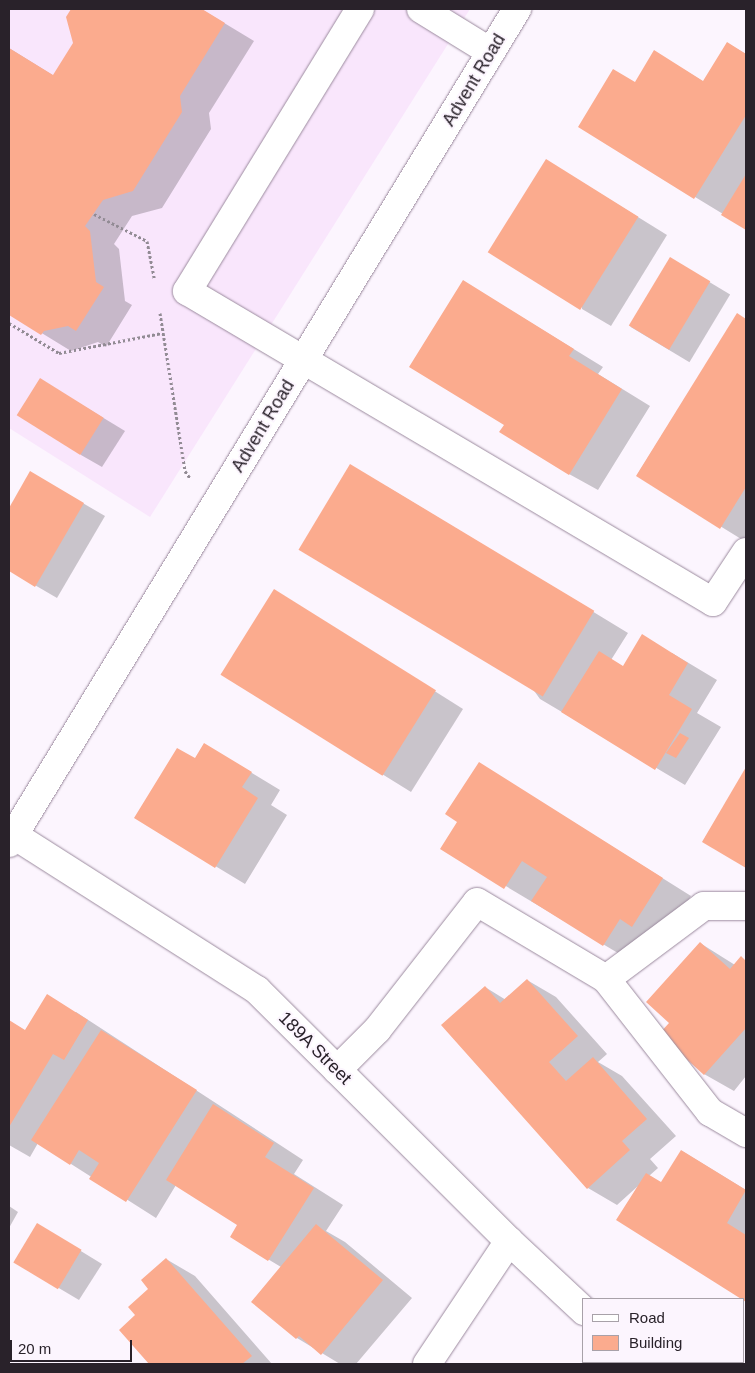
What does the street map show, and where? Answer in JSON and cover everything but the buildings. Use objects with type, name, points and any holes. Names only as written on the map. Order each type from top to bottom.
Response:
[{"type":"street","points":[[360,9],[187,291],[304,358],[714,602],[746,552]]},
{"type":"street","points":[[421,9],[491,52]]},
{"type":"street","name":"Advent Road","points":[[10,837],[220,497],[517,9]]},
{"type":"street","name":"189A Street","points":[[10,837],[257,990],[509,1241],[582,1309]]},
{"type":"street","points":[[337,1070],[377,1030],[477,902],[606,979],[710,1112],[746,1134]]},
{"type":"street","points":[[606,979],[704,906],[746,906]]},
{"type":"street","points":[[427,1364],[509,1241]]},
{"type":"path","points":[[94,214],[147,241],[186,476],[220,497]]},
{"type":"path","points":[[157,296],[187,291]]},
{"type":"path","points":[[9,323],[59,353],[162,333]]},
{"type":"shaded area","points":[[9,9],[470,9],[150,517],[9,428]]}]
